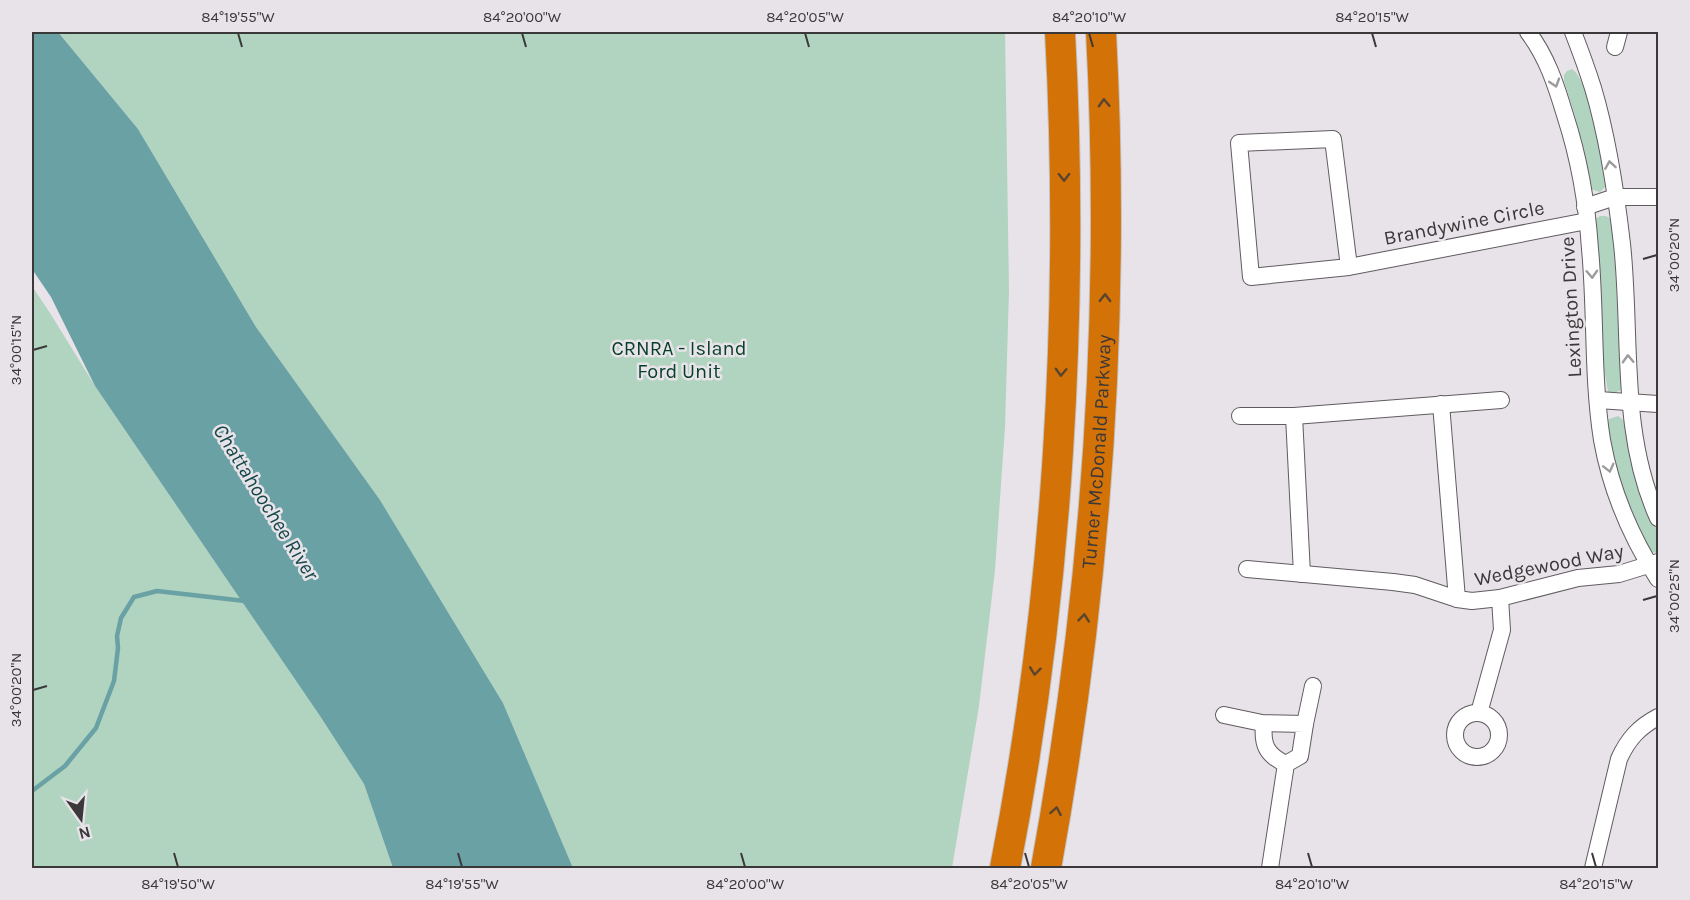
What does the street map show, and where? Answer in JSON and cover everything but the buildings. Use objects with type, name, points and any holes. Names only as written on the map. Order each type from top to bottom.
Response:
[{"type":"highway","name":"Turner McDonald Parkway","points":[[1046,868],[1076,684],[1090,561],[1098,452],[1105,255],[1105,152],[1101,32]]},
{"type":"highway","name":"Turner McDonald Parkway","points":[[1005,868],[1032,697],[1054,490],[1061,385],[1064,160],[1060,33]]},
{"type":"street","name":"Lexington Drive","points":[[1528,32],[1541,48],[1553,76],[1575,148],[1590,249],[1602,441],[1620,506],[1633,536],[1654,563],[1659,579]]},
{"type":"street","points":[[1573,32],[1593,88],[1606,138],[1622,245],[1629,403],[1639,464],[1651,502],[1659,518]]},
{"type":"street","name":"Brandywine Circle","points":[[1349,267],[1333,139],[1239,143],[1251,277],[1349,267],[1586,214],[1615,197],[1659,197]]},
{"type":"street","points":[[1240,416],[1294,416],[1501,400]]},
{"type":"street","points":[[1598,400],[1659,404]]},
{"type":"street","name":"Wedgewood Way","points":[[1441,405],[1456,599]]},
{"type":"street","points":[[1294,416],[1302,574]]},
{"type":"street","name":"Wedgewood Way","points":[[1247,569],[1415,585],[1456,599],[1472,601],[1500,598],[1578,578],[1626,573],[1654,563]]},
{"type":"street","points":[[1479,713],[1502,630],[1500,598]]},
{"type":"street","points":[[1286,764],[1300,756],[1313,686]]},
{"type":"street","points":[[1224,715],[1264,724],[1305,724]]},
{"type":"street","points":[[1593,868],[1619,759],[1627,742],[1644,725],[1659,717]]},
{"type":"street","points":[[1264,724],[1263,736],[1266,749],[1277,760],[1286,764]]},
{"type":"street","points":[[1270,868],[1286,764]]},
{"type":"green space","name":"CRNRA - Island Ford Unit","points":[[58,32],[1005,32],[1009,290],[1005,427],[995,570],[979,706],[952,868],[573,868],[503,703],[380,500],[256,327],[138,129]]},
{"type":"green space","points":[[1572,69],[1585,89],[1595,122],[1607,185],[1600,192],[1590,189],[1575,116],[1564,81],[1564,75]]},
{"type":"green space","points":[[1600,216],[1611,219],[1613,227],[1621,390],[1612,394],[1608,392],[1601,351],[1596,219]]},
{"type":"green space","points":[[32,286],[95,386],[364,784],[393,868],[32,868]]},
{"type":"green space","points":[[1618,416],[1626,425],[1649,512],[1658,532],[1658,553],[1648,549],[1628,504],[1614,464],[1608,430],[1609,419]]},
{"type":"water","name":"Chattahoochee River","points":[[32,32],[58,32],[138,129],[256,327],[380,500],[503,703],[573,868],[393,868],[364,784],[95,386],[51,297],[32,269]]},
{"type":"waterway","points":[[32,791],[65,766],[96,728],[114,681],[117,636],[121,618],[134,597],[157,591],[245,601]]}]
